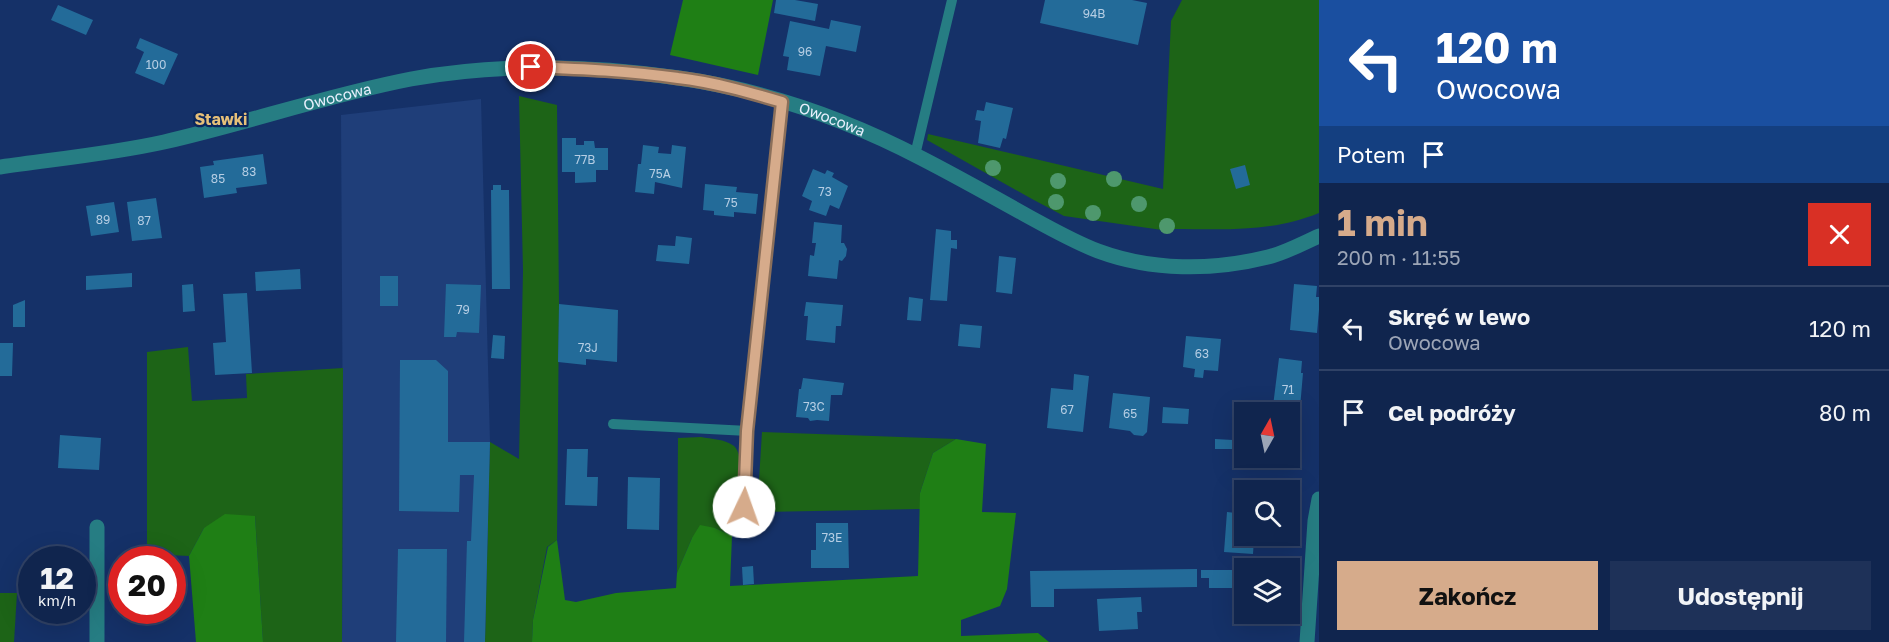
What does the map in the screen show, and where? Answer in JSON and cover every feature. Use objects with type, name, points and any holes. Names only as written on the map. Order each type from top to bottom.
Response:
[{"type":"street","name":"Owocowa","points":[[0,167],[127,149],[413,79],[470,71],[531,67],[599,69],[680,78],[733,88],[840,121],[915,155],[1067,237],[1101,252],[1127,259],[1179,268],[1219,266],[1271,257],[1319,236]]},
{"type":"street","points":[[1307,642],[1315,520],[1319,499]]},
{"type":"street","points":[[97,527],[97,642]]},
{"type":"lane","points":[[915,155],[952,0]]},
{"type":"lane","points":[[744,507],[747,431],[782,102]]},
{"type":"lane","points":[[613,424],[747,431]]},
{"type":"shaded area","points":[[481,99],[490,442],[485,642],[342,642],[341,115]]},
{"type":"green space","points":[[683,0],[773,0],[758,75],[670,55]]},
{"type":"green space","points":[[1182,0],[1319,0],[1319,213],[1264,227],[1162,230],[1064,216],[927,140],[928,134],[1163,189],[1171,21]]},
{"type":"green space","points":[[519,96],[557,105],[559,304],[557,540],[547,547],[533,620],[532,642],[485,642],[490,442],[519,459],[523,271]]},
{"type":"green space","points":[[188,347],[192,401],[247,398],[246,374],[343,368],[342,642],[263,642],[255,516],[204,528],[189,556],[186,556],[186,546],[147,546],[147,352]]},
{"type":"green space","points":[[762,432],[956,439],[933,453],[920,493],[920,509],[757,512]]},
{"type":"green space","points":[[701,437],[726,442],[734,446],[737,451],[740,467],[739,511],[733,512],[732,536],[715,528],[692,538],[677,573],[678,438]]},
{"type":"green space","points":[[956,439],[986,444],[982,512],[1016,513],[1007,589],[1000,606],[961,620],[961,636],[1038,633],[1049,642],[532,642],[533,620],[548,547],[557,540],[565,600],[576,602],[616,593],[676,588],[677,573],[700,525],[715,528],[732,536],[730,586],[918,576],[920,493],[933,453]]},
{"type":"green space","points":[[225,514],[255,516],[263,642],[196,642],[189,556],[204,528]]},
{"type":"green space","points":[[0,593],[17,593],[14,642],[0,642]]},
{"type":"building","points":[[776,0],[795,0],[818,4],[815,21],[774,13]]},
{"type":"building","points":[[1045,0],[1132,0],[1147,3],[1138,45],[1040,23]]},
{"type":"building","points":[[58,5],[93,20],[86,35],[51,20]]},
{"type":"building","points":[[831,20],[861,26],[856,52],[826,46],[820,76],[787,70],[789,57],[783,56],[790,21],[829,29]]},
{"type":"building","points":[[140,38],[178,54],[164,85],[135,73],[144,52],[136,48]]},
{"type":"building","points":[[986,102],[1013,108],[1006,139],[1003,138],[1000,148],[978,143],[981,121],[975,120],[977,110],[984,111]]},
{"type":"building","points":[[562,138],[576,138],[576,145],[584,145],[584,141],[594,141],[595,148],[608,148],[608,170],[596,170],[596,182],[575,183],[575,172],[562,172]]},
{"type":"building","points":[[643,145],[659,147],[658,153],[671,154],[672,145],[686,147],[682,188],[655,182],[654,194],[635,192]]},
{"type":"building","points":[[263,154],[267,184],[236,188],[237,193],[204,198],[200,167],[214,165],[213,161]]},
{"type":"building","points":[[1245,165],[1250,185],[1236,189],[1230,169]]},
{"type":"building","points":[[813,169],[825,174],[827,170],[834,173],[832,177],[848,186],[839,209],[830,205],[826,216],[809,210],[812,201],[802,196]]},
{"type":"building","points":[[705,184],[737,187],[736,192],[758,194],[756,214],[734,212],[734,217],[714,215],[714,211],[703,210]]},
{"type":"building","points":[[493,185],[501,185],[501,190],[509,190],[510,289],[492,289],[491,190],[493,190]]},
{"type":"building","points":[[156,198],[162,238],[132,241],[127,202]]},
{"type":"building","points":[[114,202],[119,232],[91,236],[86,206]]},
{"type":"building","points":[[814,222],[842,225],[841,243],[844,243],[847,249],[846,256],[842,261],[839,260],[837,279],[808,276],[810,255],[814,256],[816,243],[812,243]]},
{"type":"building","points":[[936,229],[951,231],[951,240],[957,240],[957,249],[951,248],[947,301],[930,300]]},
{"type":"building","points":[[676,236],[692,238],[689,264],[656,261],[658,245],[675,246]]},
{"type":"building","points":[[999,256],[1016,258],[1012,294],[996,292]]},
{"type":"building","points":[[300,269],[301,289],[256,291],[255,272]]},
{"type":"building","points":[[132,273],[132,287],[86,290],[86,276]]},
{"type":"building","points":[[380,276],[398,276],[398,306],[380,306]]},
{"type":"building","points":[[193,284],[195,311],[183,312],[182,285]]},
{"type":"building","points":[[446,284],[481,285],[479,333],[457,332],[456,337],[444,337]]},
{"type":"building","points":[[1294,284],[1317,286],[1316,297],[1319,297],[1319,310],[1317,333],[1290,330]]},
{"type":"building","points":[[247,293],[252,373],[215,375],[213,343],[226,342],[223,294]]},
{"type":"building","points":[[909,297],[923,299],[921,321],[907,320]]},
{"type":"building","points":[[25,300],[25,327],[13,327],[13,305]]},
{"type":"building","points":[[806,302],[843,305],[841,326],[836,326],[835,343],[806,340],[808,316],[804,316]]},
{"type":"building","points":[[559,304],[618,310],[617,362],[586,359],[586,365],[558,362]]},
{"type":"building","points":[[960,324],[982,326],[980,348],[958,346]]},
{"type":"building","points":[[493,335],[505,336],[504,359],[491,358]]},
{"type":"building","points":[[1186,336],[1221,339],[1218,371],[1204,370],[1203,378],[1194,377],[1195,369],[1183,367]]},
{"type":"building","points":[[0,343],[13,343],[12,376],[0,376]]},
{"type":"building","points":[[1279,358],[1302,361],[1300,408],[1300,402],[1274,402]]},
{"type":"building","points":[[400,360],[436,360],[448,371],[448,442],[490,442],[485,642],[464,642],[467,541],[471,541],[474,475],[460,475],[459,512],[399,511]]},
{"type":"building","points":[[1074,374],[1089,376],[1083,432],[1047,428],[1051,388],[1073,390]]},
{"type":"building","points":[[803,378],[844,383],[842,395],[831,395],[829,421],[810,421],[808,418],[796,417],[799,389],[801,389]]},
{"type":"building","points":[[1113,393],[1150,397],[1147,432],[1143,436],[1134,435],[1130,431],[1109,428]]},
{"type":"building","points":[[1163,407],[1189,409],[1188,424],[1162,423]]},
{"type":"building","points":[[60,435],[101,438],[99,470],[58,468]]},
{"type":"building","points":[[1215,439],[1233,440],[1233,449],[1215,449]]},
{"type":"building","points":[[567,449],[588,449],[587,477],[598,477],[597,506],[565,505]]},
{"type":"building","points":[[628,477],[660,478],[659,530],[627,529]]},
{"type":"building","points":[[1227,512],[1234,513],[1234,546],[1254,546],[1253,554],[1224,552]]},
{"type":"building","points":[[816,523],[848,523],[849,568],[811,568],[811,550],[816,550]]},
{"type":"building","points":[[398,549],[447,549],[446,642],[396,642]]},
{"type":"building","points":[[753,566],[754,584],[743,585],[742,567]]},
{"type":"building","points":[[1197,569],[1197,587],[1054,589],[1054,607],[1031,607],[1030,571]]},
{"type":"building","points":[[1201,570],[1234,570],[1234,588],[1209,588],[1209,578],[1201,578]]},
{"type":"building","points":[[1141,597],[1142,612],[1137,612],[1138,629],[1099,631],[1097,599]]},
{"type":"district","name":"Stawki","points":[[221,119]]},
{"type":"route","points":[[531,67],[599,69],[680,78],[733,88],[782,102],[747,431],[744,507]]}]
